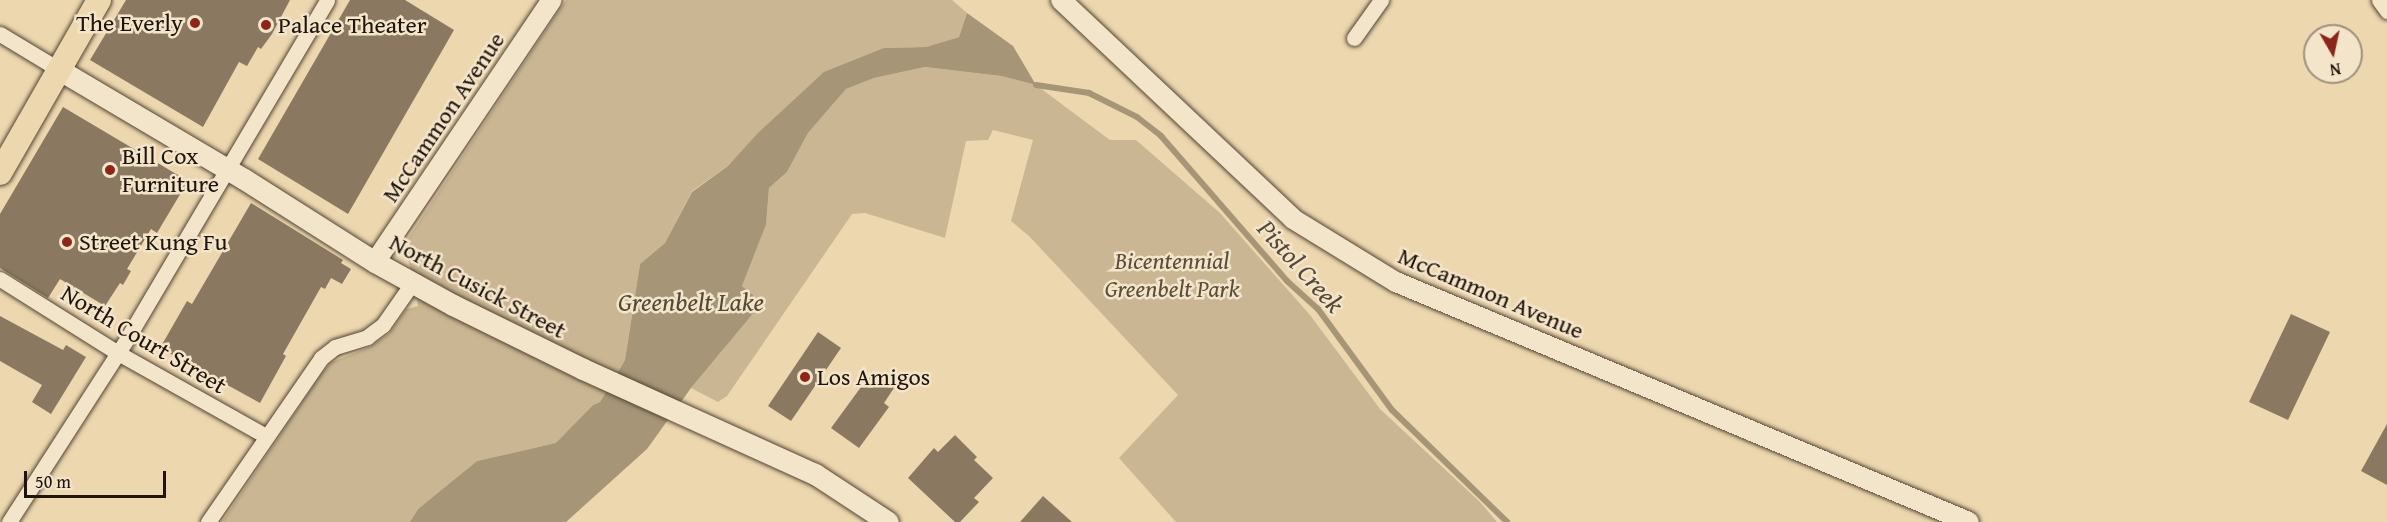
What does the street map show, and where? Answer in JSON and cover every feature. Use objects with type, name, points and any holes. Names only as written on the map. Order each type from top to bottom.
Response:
[{"type":"main road","points":[[0,172],[99,0]]},
{"type":"main road","name":"North Cusick Street","points":[[58,69],[227,169],[375,262],[583,369],[815,474],[888,522]]},
{"type":"street","points":[[9,522],[118,353],[327,0]]},
{"type":"street","name":"McCammon Avenue","points":[[375,262],[552,0]]},
{"type":"street","name":"McCammon Avenue","points":[[1061,0],[1293,219],[1396,282],[1969,522]]},
{"type":"street","points":[[1354,38],[1381,0]]},
{"type":"street","points":[[2379,0],[2387,11]]},
{"type":"street","points":[[0,34],[58,69]]},
{"type":"street","name":"North Court Street","points":[[0,279],[118,353],[266,436]]},
{"type":"street","points":[[208,522],[321,358],[335,347],[367,337],[383,325],[413,282]]},
{"type":"green space","points":[[566,0],[952,0],[967,13],[959,37],[926,47],[884,48],[781,112],[728,166],[692,191],[665,243],[640,264],[625,360],[600,402],[593,405],[557,443],[477,461],[418,509],[410,522],[222,522],[322,373],[332,362],[370,347],[389,334],[407,309],[418,306],[407,253],[407,240]]},
{"type":"green space","name":"Bicentennial Greenbelt Park","points":[[925,67],[1001,76],[1036,85],[1110,140],[1136,140],[1220,213],[1310,315],[1380,409],[1480,502],[1497,522],[1176,522],[1119,458],[1178,395],[1029,236],[1011,221],[1033,140],[993,130],[988,140],[966,141],[945,238],[865,213],[852,214],[727,396],[718,402],[691,388],[756,310],[753,295],[742,286],[766,225],[769,188],[787,172],[808,133],[846,89],[874,78]]},
{"type":"water","name":"Greenbelt Lake","points":[[967,13],[1013,46],[1036,85],[1001,76],[925,67],[874,78],[846,89],[808,133],[787,172],[769,188],[766,225],[742,286],[753,295],[756,310],[691,388],[647,449],[566,522],[410,522],[418,509],[477,461],[556,443],[593,405],[600,402],[625,360],[640,264],[665,243],[692,192],[728,166],[758,133],[824,72],[884,48],[926,47],[959,37]]},
{"type":"building","points":[[126,0],[290,0],[272,34],[261,49],[258,47],[247,66],[239,62],[203,127],[90,60]]},
{"type":"building","points":[[350,0],[405,0],[454,30],[348,214],[258,159]]},
{"type":"building","points":[[63,107],[188,181],[157,233],[151,229],[127,269],[131,271],[123,285],[120,283],[105,306],[60,279],[48,298],[0,268],[0,214]]},
{"type":"building","points":[[251,203],[343,260],[341,263],[351,269],[342,284],[331,278],[325,289],[321,287],[283,354],[286,356],[260,403],[160,348],[187,301],[192,304]]},
{"type":"building","points":[[2291,314],[2330,332],[2288,420],[2249,402]]},
{"type":"building","points":[[0,316],[63,350],[66,345],[86,357],[51,414],[32,402],[42,385],[0,361]]},
{"type":"building","name":"Los Amigos","points":[[818,332],[841,348],[791,421],[768,406]]},
{"type":"building","points":[[872,372],[894,388],[884,403],[889,407],[859,448],[831,428]]},
{"type":"building","points":[[2387,424],[2387,485],[2361,471]]},
{"type":"building","points":[[955,435],[977,457],[974,460],[993,478],[974,498],[979,502],[960,522],[955,522],[908,478],[934,448],[938,452]]},
{"type":"building","points":[[1043,496],[1072,522],[1020,522]]},
{"type":"waterway","name":"Pistol Creek","points":[[1036,85],[1089,93],[1137,117],[1161,136],[1287,281],[1318,309],[1392,410],[1507,522]]},
{"type":"place","name":"The Everly","points":[[195,23]]},
{"type":"place","name":"Palace Theater","points":[[266,25]]},
{"type":"place","name":"Bill Cox Furniture","points":[[110,170]]},
{"type":"place","name":"Street Kung Fu","points":[[67,242]]},
{"type":"place","name":"Los Amigos","points":[[805,377]]}]
